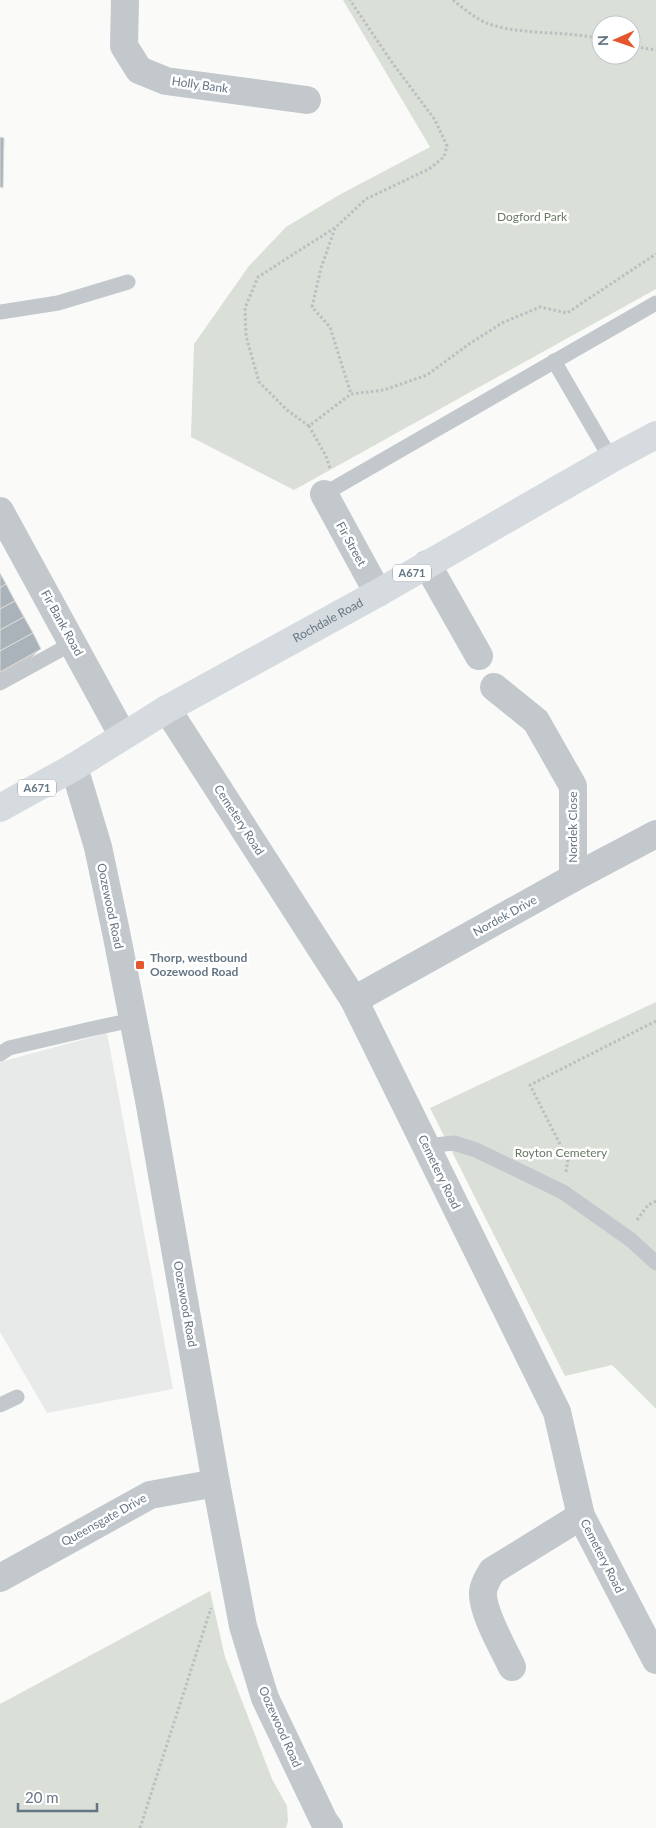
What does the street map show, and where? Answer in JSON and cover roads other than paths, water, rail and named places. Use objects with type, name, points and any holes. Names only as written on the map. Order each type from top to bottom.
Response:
[{"type":"main road","name":"Rochdale Road","points":[[0,808],[74,768],[167,709],[378,593],[656,435]]},
{"type":"street","name":"Holly Bank","points":[[124,0],[124,46],[139,70],[166,81],[306,100]]},
{"type":"street","name":"Fir Street","points":[[330,491],[378,593]]},
{"type":"street","name":"Fir Bank Road","points":[[0,511],[124,736]]},
{"type":"street","points":[[427,564],[479,656]]},
{"type":"street","name":"Nordek Close","points":[[494,687],[536,721],[573,786],[573,878]]},
{"type":"street","name":"Cemetery Road","points":[[167,709],[354,1000],[557,1412],[581,1516],[656,1660]]},
{"type":"street","name":"Oozewood Road","points":[[74,768],[98,847],[133,1020],[243,1626],[265,1698],[322,1826]]},
{"type":"street","name":"Nordek Drive","points":[[354,1000],[656,834]]},
{"type":"street","name":"Queensgate Drive","points":[[0,1578],[150,1495],[216,1483]]},
{"type":"street","points":[[512,1667],[487,1614],[483,1594],[486,1584],[492,1571],[581,1516]]},
{"type":"lane","points":[[0,312],[58,303],[128,282]]},
{"type":"lane","points":[[330,491],[554,360],[656,303]]},
{"type":"lane","points":[[554,360],[611,459]]},
{"type":"lane","points":[[0,683],[72,643]]},
{"type":"lane","points":[[0,1054],[10,1048],[133,1020]]},
{"type":"lane","points":[[426,1146],[454,1143],[476,1150],[563,1192],[631,1240],[656,1263]]},
{"type":"lane","points":[[0,1405],[17,1397]]},
{"type":"place","name":"Thorp, westbound Oozewood Road","points":[[140,965]]},
{"type":"park label","name":"Dogford Park","points":[[532,217]]},
{"type":"park label","name":"Royton Cemetery","points":[[561,1153]]}]
